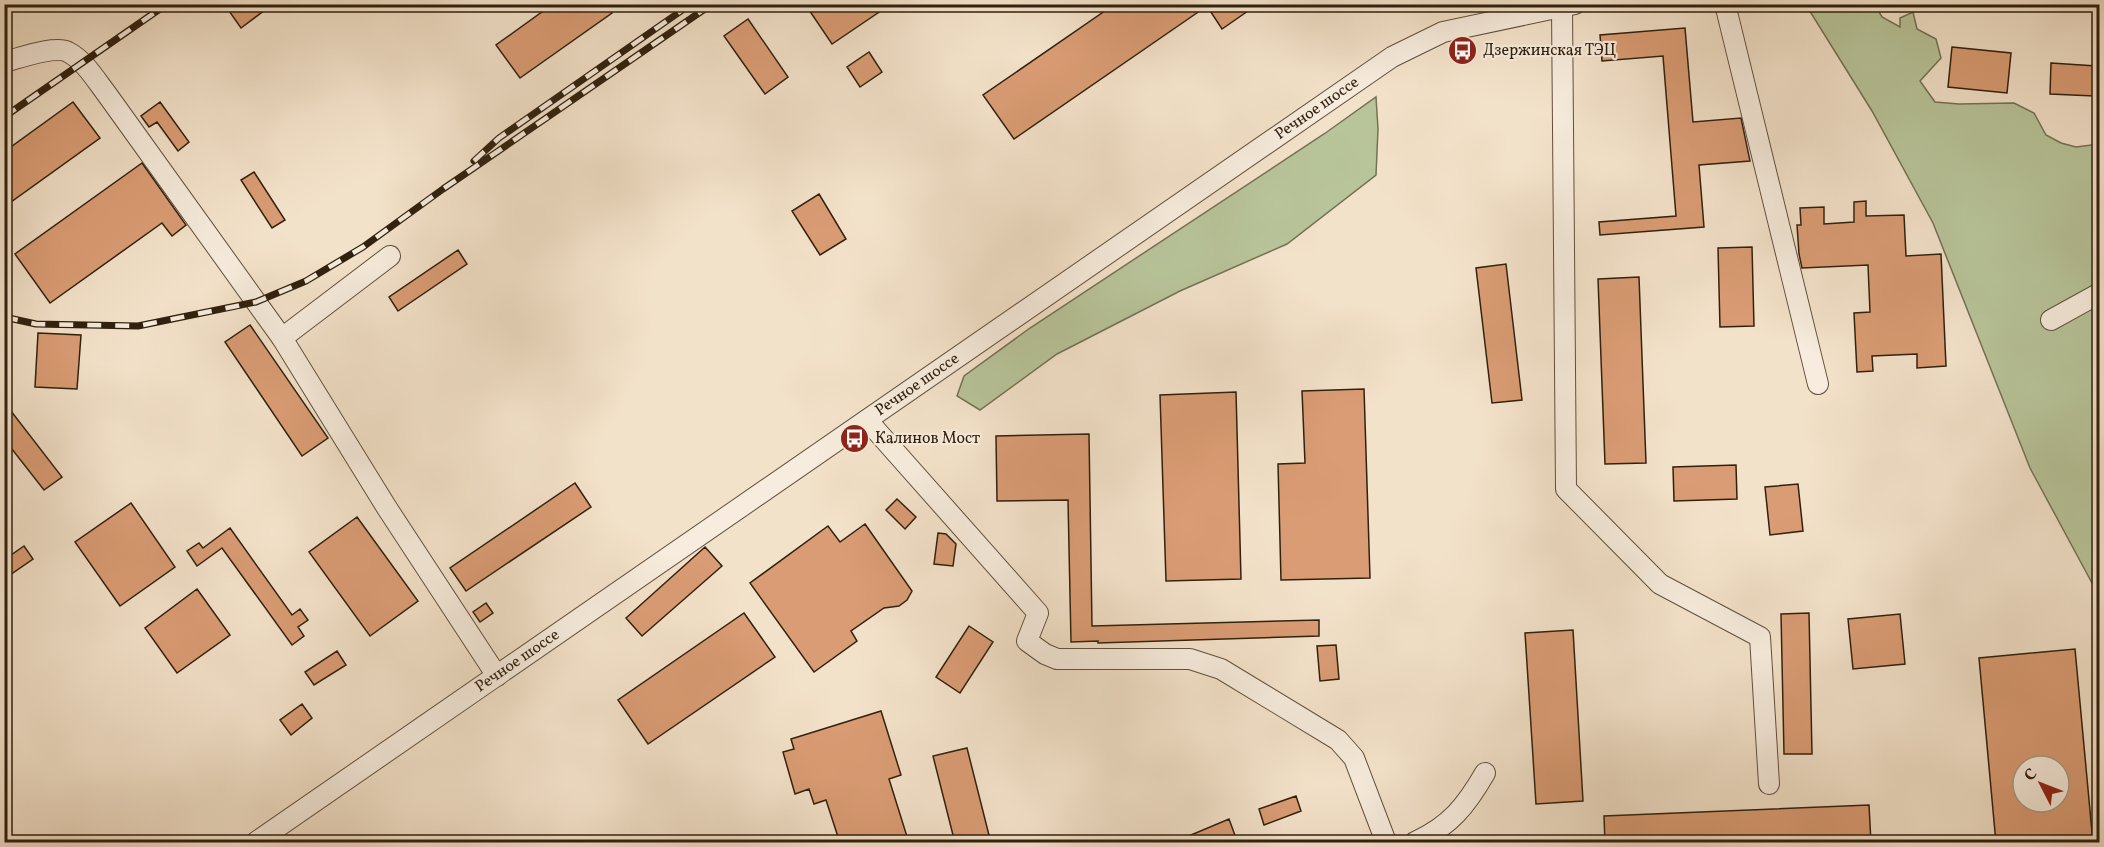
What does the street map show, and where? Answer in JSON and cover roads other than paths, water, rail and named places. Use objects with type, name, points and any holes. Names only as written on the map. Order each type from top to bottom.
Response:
[{"type":"street","points":[[1725,4],[1818,384]]},
{"type":"street","points":[[1568,6],[1566,489],[1660,584],[1760,637],[1769,784]]},
{"type":"street","name":"Речное шоссе","points":[[256,843],[1392,57],[1443,32],[1568,6]]},
{"type":"street","points":[[4,62],[51,50],[68,51],[82,63],[113,102],[282,338],[387,508],[497,676]]},
{"type":"street","points":[[282,338],[390,256]]},
{"type":"street","points":[[2050,320],[2100,293]]},
{"type":"street","points":[[867,420],[1038,613],[1027,641],[1045,654],[1057,659],[1190,659],[1221,669],[1338,740],[1354,758],[1386,843]]},
{"type":"street","points":[[1415,843],[1433,834],[1451,820],[1470,800],[1485,773]]},
{"type":"railway","points":[[4,117],[167,4]]},
{"type":"railway","points":[[474,161],[499,138],[691,4]]},
{"type":"railway","points":[[4,317],[36,324],[138,326],[256,302],[306,281],[363,247],[443,189],[712,4]]},
{"type":"place","name":"Дзержинская ТЭЦ","points":[[1462,51]]},
{"type":"place","name":"Калинов Мост","points":[[854,439]]}]
